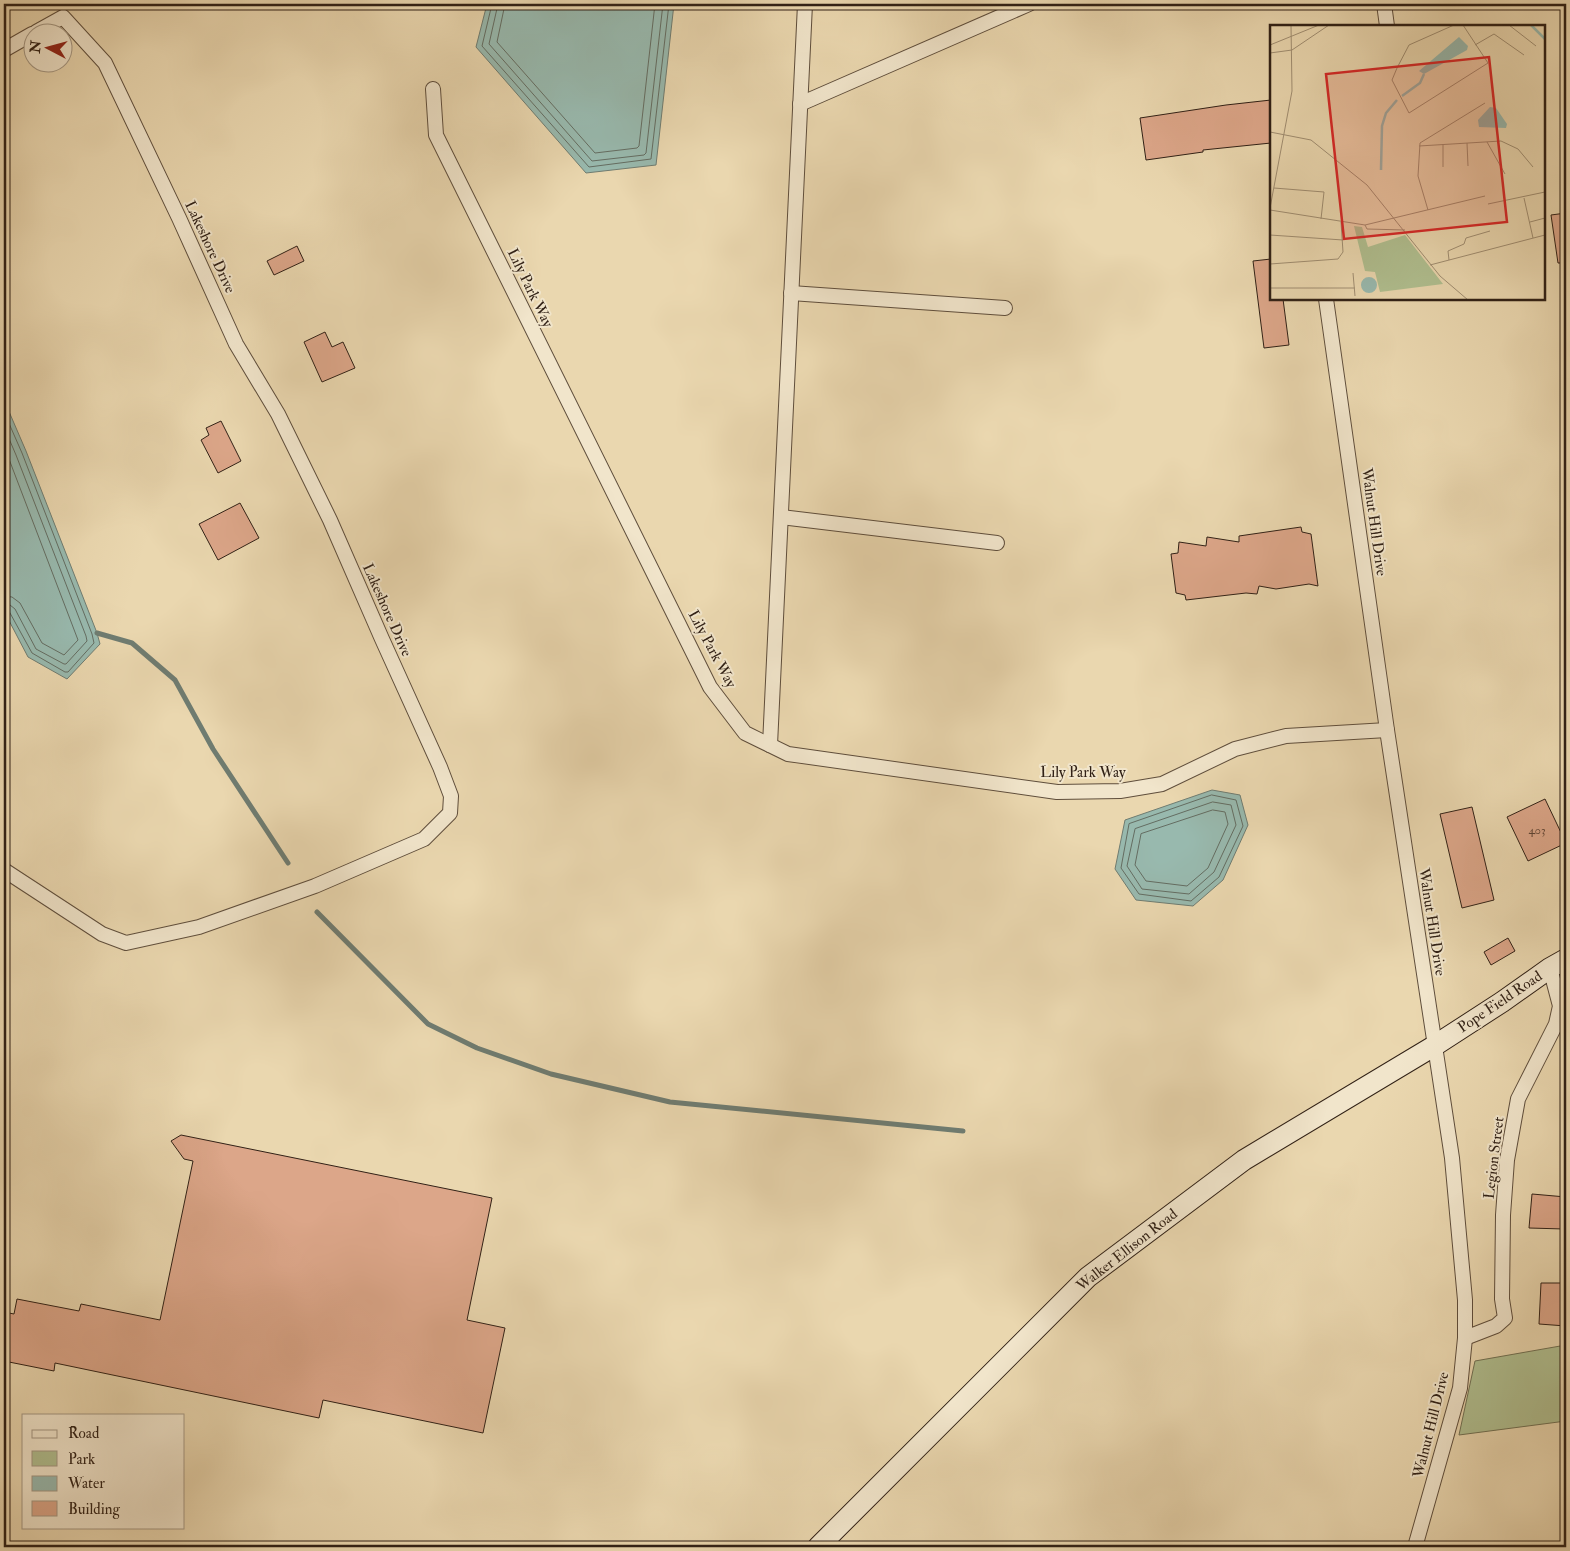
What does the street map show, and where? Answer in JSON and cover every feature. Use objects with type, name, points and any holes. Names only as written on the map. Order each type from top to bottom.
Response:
[{"type":"street","points":[[770,745],[805,4]]},
{"type":"street","points":[[800,104],[1029,4]]},
{"type":"street","points":[[1384,4],[1387,25]]},
{"type":"street","name":"Lakeshore Drive","points":[[55,22],[63,18],[67,22]]},
{"type":"street","name":"Lakeshore Drive","points":[[4,870],[102,934],[126,943],[198,927],[315,886],[424,839],[450,813],[451,805],[451,796],[440,766],[330,520],[278,414],[236,344],[179,218],[105,63],[72,28]]},
{"type":"street","name":"Lakeshore Drive","points":[[4,50],[22,40]]},
{"type":"street","name":"Lily Park Way","points":[[434,89],[436,134],[710,686],[746,733],[788,754],[1057,792],[1120,791],[1162,784],[1234,749],[1286,736],[1387,730]]},
{"type":"street","points":[[791,293],[1005,308]]},
{"type":"street","name":"Walnut Hill Drive","points":[[1326,300],[1387,730],[1452,1158],[1465,1300],[1465,1338],[1460,1388],[1415,1547]]},
{"type":"street","points":[[781,517],[997,543]]},
{"type":"street","name":"Pope Field Road","points":[[1434,1046],[1558,963]]},
{"type":"street","name":"Legion Street","points":[[1465,1338],[1496,1326],[1506,1318],[1502,1299],[1503,1215],[1507,1160],[1518,1099],[1556,1024],[1560,1006],[1558,963]]},
{"type":"street","name":"Walker Ellison Road","points":[[818,1547],[1088,1277],[1244,1160],[1434,1046]]},
{"type":"green space","points":[[1566,1345],[1566,1421],[1459,1435],[1475,1361]]},
{"type":"water","points":[[487,4],[674,4],[656,165],[586,173],[476,47]]},
{"type":"water","points":[[4,400],[26,451],[100,644],[67,679],[28,657],[4,611]]},
{"type":"water","points":[[1212,790],[1240,795],[1248,825],[1223,880],[1193,906],[1136,900],[1115,869],[1125,820]]},
{"type":"building","points":[[1270,100],[1270,143],[1203,150],[1203,152],[1146,160],[1140,118]]},
{"type":"building","points":[[1566,213],[1566,263],[1558,263],[1551,215]]},
{"type":"building","points":[[297,246],[304,261],[274,275],[267,261]]},
{"type":"building","points":[[1270,259],[1270,300],[1283,300],[1289,345],[1264,348],[1253,261]]},
{"type":"building","points":[[325,332],[332,347],[343,342],[355,368],[322,382],[304,342]]},
{"type":"building","points":[[221,421],[241,461],[218,473],[201,440],[209,435],[206,428]]},
{"type":"building","points":[[240,503],[259,538],[218,560],[199,524]]},
{"type":"building","points":[[1301,527],[1302,532],[1311,534],[1318,586],[1309,584],[1276,589],[1259,586],[1257,594],[1246,593],[1186,600],[1185,595],[1176,593],[1171,554],[1178,553],[1179,542],[1206,546],[1207,537],[1239,542],[1239,536]]},
{"type":"building","points":[[1545,799],[1566,843],[1528,861],[1507,817]]},
{"type":"building","points":[[1472,807],[1494,900],[1462,908],[1440,814]]},
{"type":"building","points":[[1508,938],[1515,951],[1491,965],[1484,952]]},
{"type":"building","points":[[181,1135],[492,1198],[467,1320],[505,1328],[483,1433],[323,1400],[319,1418],[55,1363],[54,1371],[4,1361],[4,1312],[14,1314],[17,1299],[79,1311],[81,1304],[160,1320],[193,1161],[184,1159],[171,1141]]},
{"type":"building","points":[[1532,1194],[1566,1197],[1564,1229],[1529,1228]]},
{"type":"building","points":[[1541,1283],[1566,1283],[1566,1326],[1539,1324]]},
{"type":"waterway","points":[[97,633],[132,643],[175,680],[213,749],[288,863]]},
{"type":"waterway","points":[[317,912],[428,1024],[477,1048],[551,1074],[670,1102],[963,1131]]}]
